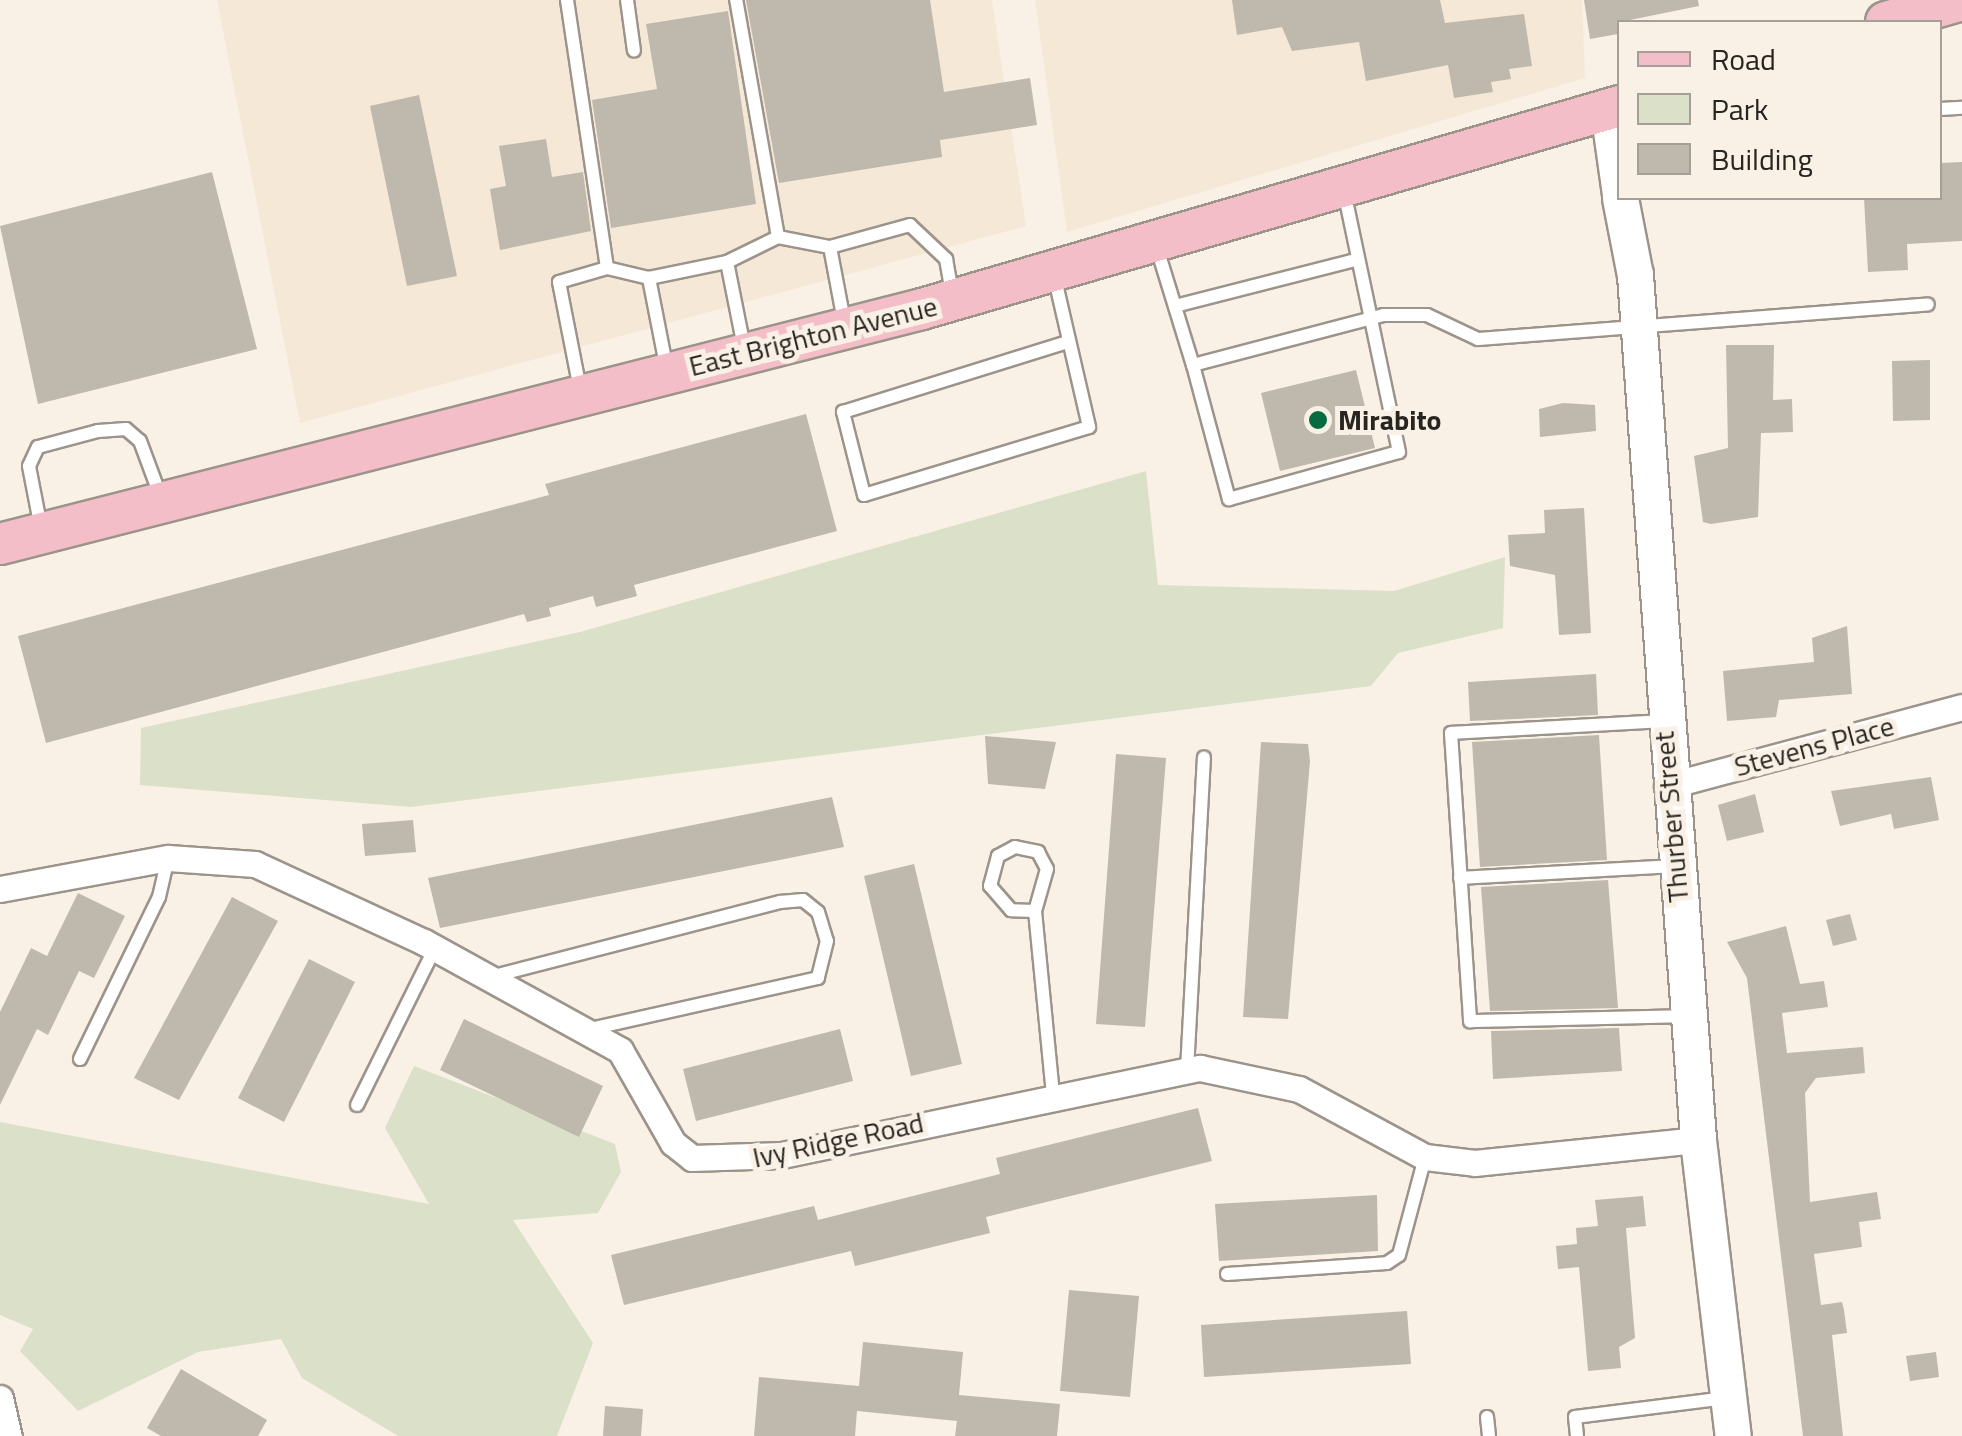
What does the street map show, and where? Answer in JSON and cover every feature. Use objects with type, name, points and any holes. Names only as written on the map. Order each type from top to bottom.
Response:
[{"type":"main road","points":[[1893,20],[1962,0]]},
{"type":"main road","name":"East Brighton Avenue","points":[[0,544],[1054,273],[1344,192],[1614,107]]},
{"type":"street","name":"Thurber Street","points":[[1614,107],[1617,152]]},
{"type":"street","name":"Thurber Street","points":[[1621,200],[1638,320],[1667,786],[1698,1140],[1733,1436]]},
{"type":"street","name":"Stevens Place","points":[[1667,786],[1962,707]]},
{"type":"street","name":"Ivy Ridge Road","points":[[0,889],[168,858],[255,864],[434,948],[620,1050],[672,1142],[692,1158],[782,1154],[1053,1094],[1187,1070],[1246,1072],[1299,1088],[1426,1158],[1475,1163],[1698,1140]]},
{"type":"street","points":[[0,1398],[9,1436]]},
{"type":"lane","points":[[567,0],[607,268]]},
{"type":"lane","points":[[627,0],[634,51]]},
{"type":"lane","points":[[736,0],[778,237]]},
{"type":"lane","points":[[1156,244],[1229,498],[1398,452],[1352,261],[1344,192]]},
{"type":"lane","points":[[581,396],[559,282],[607,268],[648,278],[727,262],[778,237],[830,247],[910,225],[946,259],[954,300]]},
{"type":"lane","points":[[830,247],[846,328]]},
{"type":"lane","points":[[1175,306],[1235,298],[1300,282],[1352,261]]},
{"type":"lane","points":[[727,262],[745,354]]},
{"type":"lane","points":[[1054,273],[1088,427],[864,495],[842,412],[1068,342]]},
{"type":"lane","points":[[648,278],[668,374]]},
{"type":"lane","points":[[1193,365],[1249,350],[1276,336],[1313,334],[1366,320],[1427,315],[1478,340],[1611,334],[1638,320],[1928,304]]},
{"type":"lane","points":[[1309,319],[1313,334]]},
{"type":"lane","points":[[1244,334],[1249,350]]},
{"type":"lane","points":[[42,533],[30,466],[38,447],[98,431],[126,429],[140,441],[163,502]]},
{"type":"lane","points":[[1663,721],[1451,733],[1470,1021],[1687,1016]]},
{"type":"lane","points":[[1187,1070],[1204,757]]},
{"type":"lane","points":[[1035,912],[1011,910],[990,886],[998,856],[1015,847],[1038,852],[1047,868],[1035,912],[1053,1094]]},
{"type":"lane","points":[[80,1059],[159,897],[168,858]]},
{"type":"lane","points":[[1460,878],[1674,866]]},
{"type":"lane","points":[[489,977],[780,902],[803,900],[818,912],[828,942],[818,978],[588,1030]]},
{"type":"lane","points":[[357,1104],[434,948]]},
{"type":"lane","points":[[1226,1274],[1387,1263],[1399,1255],[1426,1158]]},
{"type":"lane","points":[[1578,1436],[1575,1417],[1728,1398]]},
{"type":"lane","points":[[1487,1417],[1489,1436]]},
{"type":"shaded area","points":[[217,0],[992,0],[1026,226],[300,423]]},
{"type":"shaded area","points":[[1035,0],[1582,0],[1585,78],[1067,232]]},
{"type":"green space","points":[[1146,471],[1158,585],[1394,591],[1505,557],[1503,628],[1398,653],[1371,686],[411,807],[140,785],[141,728],[580,632]]},
{"type":"green space","points":[[414,1066],[615,1144],[621,1172],[598,1213],[513,1220],[593,1343],[557,1436],[398,1436],[302,1378],[281,1339],[198,1352],[78,1411],[20,1351],[33,1329],[0,1315],[0,1122],[429,1204],[385,1128]]},
{"type":"building","points":[[746,0],[930,0],[944,92],[1030,78],[1037,125],[940,140],[942,157],[779,183]]},
{"type":"building","points":[[1232,0],[1440,0],[1445,23],[1524,14],[1532,66],[1509,69],[1511,79],[1491,82],[1493,92],[1454,98],[1448,65],[1366,81],[1359,42],[1292,51],[1282,27],[1237,35]]},
{"type":"building","points":[[1584,0],[1698,0],[1699,6],[1617,20],[1617,34],[1590,39]]},
{"type":"building","points":[[728,11],[756,204],[611,228],[592,100],[657,89],[646,24]]},
{"type":"building","points":[[419,95],[457,276],[407,286],[370,106]]},
{"type":"building","points":[[546,139],[552,177],[583,172],[591,231],[500,250],[490,189],[506,186],[499,146]]},
{"type":"building","points":[[1962,162],[1962,241],[1907,244],[1908,270],[1868,272],[1864,200],[1942,200],[1942,163]]},
{"type":"building","points":[[212,172],[257,349],[38,404],[0,226]]},
{"type":"building","points":[[1726,345],[1774,345],[1773,400],[1792,399],[1793,432],[1761,433],[1758,517],[1711,524],[1703,522],[1694,456],[1728,448]]},
{"type":"building","points":[[1930,360],[1930,420],[1893,421],[1892,361]]},
{"type":"building","name":"Mirabito","points":[[1356,370],[1375,448],[1280,471],[1261,393]]},
{"type":"building","points":[[1563,403],[1595,405],[1596,431],[1540,437],[1539,409]]},
{"type":"building","points":[[806,414],[837,531],[634,585],[637,596],[596,607],[593,596],[549,608],[551,616],[527,622],[524,614],[46,743],[18,636],[549,495],[545,484]]},
{"type":"building","points":[[1584,508],[1591,633],[1559,635],[1555,575],[1510,566],[1508,535],[1545,533],[1544,510]]},
{"type":"building","points":[[1847,626],[1852,694],[1779,700],[1776,717],[1727,721],[1723,671],[1814,662],[1812,638]]},
{"type":"building","points":[[1596,674],[1598,715],[1470,721],[1468,682]]},
{"type":"building","points":[[1599,735],[1607,860],[1480,867],[1472,742]]},
{"type":"building","points":[[985,736],[1056,742],[1045,789],[988,784]]},
{"type":"building","points":[[1261,742],[1308,744],[1310,761],[1288,1019],[1243,1017]]},
{"type":"building","points":[[1116,754],[1166,758],[1145,1027],[1096,1024]]},
{"type":"building","points":[[1931,777],[1939,820],[1894,829],[1891,814],[1840,826],[1831,791]]},
{"type":"building","points":[[1755,794],[1764,832],[1727,841],[1718,805]]},
{"type":"building","points":[[832,797],[844,847],[440,928],[428,878]]},
{"type":"building","points":[[413,820],[416,852],[365,856],[362,824]]},
{"type":"building","points":[[914,864],[962,1064],[911,1076],[864,876]]},
{"type":"building","points":[[1608,880],[1618,1008],[1490,1011],[1481,887]]},
{"type":"building","points":[[78,893],[125,916],[94,978],[79,971],[48,1035],[37,1029],[0,1105],[0,1012],[31,948],[47,956]]},
{"type":"building","points":[[232,897],[278,921],[179,1100],[134,1078]]},
{"type":"building","points":[[1850,914],[1857,940],[1833,946],[1826,920]]},
{"type":"building","points":[[1786,926],[1800,984],[1824,981],[1828,1007],[1782,1013],[1787,1053],[1863,1047],[1865,1073],[1816,1078],[1805,1093],[1810,1202],[1877,1192],[1881,1219],[1859,1222],[1862,1247],[1814,1254],[1821,1305],[1842,1302],[1844,1310],[1847,1333],[1832,1335],[1843,1436],[1803,1436],[1747,978],[1727,942]]},
{"type":"building","points":[[309,959],[355,982],[284,1122],[238,1098]]},
{"type":"building","points":[[464,1019],[603,1086],[579,1137],[440,1070]]},
{"type":"building","points":[[1619,1028],[1622,1071],[1493,1079],[1491,1031]]},
{"type":"building","points":[[840,1029],[853,1081],[696,1121],[683,1069]]},
{"type":"building","points":[[1198,1108],[1212,1161],[986,1217],[990,1233],[855,1266],[851,1251],[624,1305],[611,1255],[814,1206],[818,1220],[1000,1174],[996,1158]]},
{"type":"building","points":[[1377,1195],[1378,1251],[1219,1261],[1215,1204]]},
{"type":"building","points":[[1643,1196],[1646,1226],[1626,1228],[1635,1338],[1619,1347],[1621,1368],[1588,1371],[1579,1267],[1558,1269],[1556,1246],[1577,1244],[1576,1228],[1598,1226],[1595,1200]]},
{"type":"building","points":[[1069,1290],[1139,1296],[1130,1397],[1060,1391]]},
{"type":"building","points":[[1407,1311],[1411,1364],[1204,1377],[1201,1325]]},
{"type":"building","points":[[863,1342],[963,1352],[959,1395],[1060,1404],[1057,1436],[955,1436],[957,1421],[857,1411],[855,1436],[754,1436],[759,1377],[859,1386]]},
{"type":"building","points":[[1936,1352],[1939,1377],[1910,1381],[1906,1356]]},
{"type":"building","points":[[181,1369],[267,1420],[258,1436],[161,1436],[147,1428]]},
{"type":"building","points":[[605,1406],[643,1409],[641,1436],[603,1436]]},
{"type":"place","name":"Mirabito","points":[[1318,420]]}]
